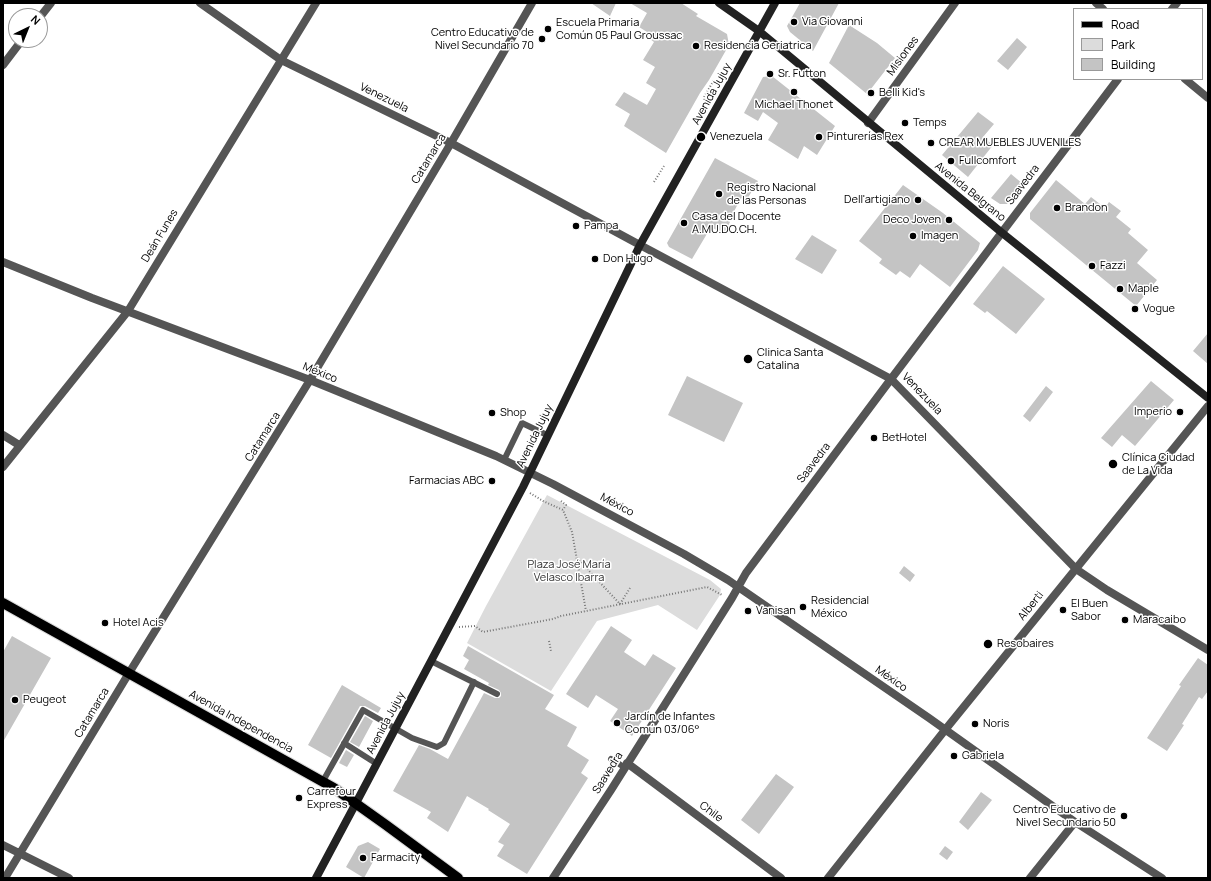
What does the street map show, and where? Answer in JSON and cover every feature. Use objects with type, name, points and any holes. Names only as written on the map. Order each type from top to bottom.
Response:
[{"type":"main road","name":"Avenida Belgrano","points":[[719,3],[759,31],[1001,232],[1208,398]]},
{"type":"main road","name":"Avenida Jujuy","points":[[316,878],[523,487],[640,246],[775,3]]},
{"type":"main road","name":"Avenida Independencia","points":[[3,603],[323,781],[356,803],[458,878]]},
{"type":"street","name":"Venezuela","points":[[200,3],[281,60],[451,143],[640,246],[891,379],[1076,569],[1107,590],[1208,650]]},
{"type":"street","name":"Deán Funes","points":[[3,467],[19,445],[128,311],[316,3]]},
{"type":"street","name":"Catamarca","points":[[5,878],[129,673],[310,380],[451,143],[532,3]]},
{"type":"street","name":"Misiones","points":[[868,123],[955,3]]},
{"type":"street","points":[[3,64],[16,48]]},
{"type":"street","name":"Saavedra","points":[[553,878],[746,574],[1001,232],[1117,80]]},
{"type":"street","points":[[1186,80],[1208,98]]},
{"type":"street","name":"México","points":[[3,262],[310,380],[530,472],[684,554],[728,580],[1075,822],[1162,878]]},
{"type":"street","name":"Alberti","points":[[828,878],[945,730],[1208,406]]},
{"type":"street","points":[[3,435],[19,445]]},
{"type":"street","name":"Chile","points":[[626,765],[781,878]]},
{"type":"street","points":[[1030,878],[1075,822]]},
{"type":"street","points":[[3,845],[69,878]]},
{"type":"lane","points":[[504,460],[522,423],[548,435]]},
{"type":"lane","points":[[431,661],[496,694]]},
{"type":"lane","points":[[323,781],[363,710],[412,738],[437,747],[444,743],[474,682]]},
{"type":"lane","points":[[344,743],[377,764]]},
{"type":"lane","points":[[611,759],[626,765]]},
{"type":"path","points":[[704,97],[714,80]]},
{"type":"path","points":[[654,182],[664,166]]},
{"type":"path","points":[[523,487],[542,501],[563,510],[572,532],[586,611]]},
{"type":"path","points":[[577,558],[620,604]]},
{"type":"path","points":[[448,628],[475,626],[483,632],[554,620],[561,616],[707,587],[720,595],[732,598]]},
{"type":"path","points":[[620,604],[630,588]]},
{"type":"path","points":[[549,641],[551,651]]},
{"type":"green space","name":"Plaza José María Velasco Ibarra","points":[[547,495],[710,580],[721,589],[720,595],[697,630],[658,605],[597,621],[551,691],[467,643]]},
{"type":"building","points":[[591,3],[616,3],[610,16]]},
{"type":"building","points":[[630,3],[681,3],[698,14],[696,16],[727,34],[729,45],[666,153],[624,126],[630,114],[615,105],[624,92],[647,105],[656,89],[646,83],[655,67],[643,60],[654,42],[650,39],[652,35],[639,27],[647,13]]},
{"type":"building","points":[[800,3],[839,3],[813,51],[790,32],[787,26]]},
{"type":"building","points":[[849,25],[877,43],[895,58],[867,94],[829,63]]},
{"type":"building","points":[[1017,38],[1027,47],[1008,70],[997,61]]},
{"type":"building","points":[[772,76],[835,126],[817,155],[804,146],[798,159],[768,140],[778,123],[763,112],[758,121],[744,113],[763,77]]},
{"type":"building","points":[[978,112],[994,124],[983,137],[993,145],[968,177],[942,155]]},
{"type":"building","points":[[715,158],[758,181],[746,201],[741,198],[724,234],[711,227],[692,259],[669,247],[667,243]]},
{"type":"building","points":[[1011,174],[1023,184],[1007,204],[1000,204],[991,198]]},
{"type":"building","points":[[1056,180],[1085,204],[1091,197],[1105,208],[1109,202],[1121,211],[1116,217],[1131,229],[1128,233],[1148,250],[1137,263],[1157,280],[1136,306],[1030,219],[1030,213]]},
{"type":"building","points":[[903,185],[943,213],[980,243],[978,250],[950,287],[920,264],[910,278],[900,271],[896,275],[879,263],[882,259],[859,241]]},
{"type":"building","points":[[812,235],[837,250],[822,274],[795,259]]},
{"type":"building","points":[[1003,266],[1045,299],[1016,334],[987,311],[985,313],[973,304]]},
{"type":"building","points":[[1208,333],[1208,364],[1193,351]]},
{"type":"building","points":[[687,376],[743,403],[724,442],[668,415]]},
{"type":"building","points":[[1151,381],[1174,400],[1135,446],[1122,435],[1112,447],[1101,438]]},
{"type":"building","points":[[1046,386],[1053,392],[1030,422],[1023,416]]},
{"type":"building","points":[[904,566],[915,575],[910,582],[899,573]]},
{"type":"building","points":[[611,626],[632,640],[624,652],[645,666],[653,654],[676,668],[632,736],[610,721],[618,709],[596,695],[588,708],[566,694]]},
{"type":"building","name":"Peugeot","points":[[12,636],[51,658],[3,742],[3,652]]},
{"type":"building","points":[[468,646],[554,695],[545,709],[577,727],[567,746],[589,760],[581,773],[588,778],[527,874],[497,856],[504,845],[498,842],[510,824],[488,810],[489,809],[467,796],[448,832],[427,818],[431,812],[393,791],[419,745],[448,759],[484,693],[495,698],[499,698],[501,696],[499,690],[488,685],[489,683],[464,669],[469,660],[463,656]]},
{"type":"building","points":[[1198,658],[1208,665],[1208,691],[1202,699],[1199,697],[1182,724],[1184,725],[1167,751],[1147,738],[1181,686],[1179,685]]},
{"type":"building","points":[[342,685],[381,708],[378,713],[365,706],[360,706],[331,758],[308,745]]},
{"type":"building","points":[[365,716],[373,721],[359,747],[350,742]]},
{"type":"building","points":[[346,750],[354,755],[347,767],[339,763]]},
{"type":"building","points":[[776,774],[794,787],[759,834],[741,820]]},
{"type":"building","points":[[981,792],[992,800],[968,830],[959,822]]},
{"type":"building","name":"Farmacity","points":[[368,842],[380,849],[364,878],[346,867],[358,846]]},
{"type":"building","points":[[945,846],[953,852],[947,860],[939,854]]},
{"type":"place","name":"Via Giovanni","points":[[794,22]]},
{"type":"place","name":"Escuela Primaria Común 05 Paul Groussac","points":[[548,29]]},
{"type":"place","name":"Centro Educativo de Nivel Secundario 70","points":[[542,39]]},
{"type":"place","name":"Residencia Geriatrica","points":[[696,46]]},
{"type":"place","name":"Sr. Futton","points":[[770,74]]},
{"type":"place","name":"Michael Thonet","points":[[794,92]]},
{"type":"place","name":"Belli Kid's","points":[[871,93]]},
{"type":"place","name":"Temps","points":[[905,123]]},
{"type":"place","name":"Venezuela","points":[[701,137]]},
{"type":"place","name":"Pinturerías Rex","points":[[819,137]]},
{"type":"place","name":"CREAR MUEBLES JUVENILES","points":[[931,143]]},
{"type":"place","name":"Fullcomfort","points":[[951,161]]},
{"type":"place","name":"Registro Nacional de las Personas","points":[[719,194]]},
{"type":"place","name":"Dell'artigiano","points":[[918,200]]},
{"type":"place","name":"Brandon","points":[[1057,208]]},
{"type":"place","name":"Deco Joven","points":[[949,220]]},
{"type":"place","name":"Casa del Docente A.MU.DO.CH.","points":[[684,223]]},
{"type":"place","name":"Pampa","points":[[576,226]]},
{"type":"place","name":"Imagen","points":[[913,236]]},
{"type":"place","name":"Don Hugo","points":[[595,259]]},
{"type":"place","name":"Fazzi","points":[[1092,266]]},
{"type":"place","name":"Maple","points":[[1120,289]]},
{"type":"place","name":"Vogue","points":[[1135,309]]},
{"type":"place","name":"Clinica Santa Catalina","points":[[748,359]]},
{"type":"place","name":"Imperio","points":[[1180,412]]},
{"type":"place","name":"Shop","points":[[492,413]]},
{"type":"place","name":"BetHotel","points":[[874,438]]},
{"type":"place","name":"Clínica Ciudad de La Vida","points":[[1113,464]]},
{"type":"place","name":"Farmacias ABC","points":[[492,481]]},
{"type":"place","name":"Residencial México","points":[[803,607]]},
{"type":"place","name":"El Buen Sabor","points":[[1063,610]]},
{"type":"place","name":"Vanisan","points":[[748,611]]},
{"type":"place","name":"Maracaibo","points":[[1125,620]]},
{"type":"place","name":"Hotel Acis","points":[[105,623]]},
{"type":"place","name":"Resobaires","points":[[988,644]]},
{"type":"place","name":"Peugeot","points":[[15,700]]},
{"type":"place","name":"Jardín de Infantes Común 03/06°","points":[[617,723]]},
{"type":"place","name":"Noris","points":[[975,724]]},
{"type":"place","name":"Gabriela","points":[[954,756]]},
{"type":"place","name":"Carrefour Express","points":[[299,798]]},
{"type":"place","name":"Centro Educativo de Nivel Secundario 50","points":[[1124,816]]},
{"type":"place","name":"Farmacity","points":[[363,858]]}]
